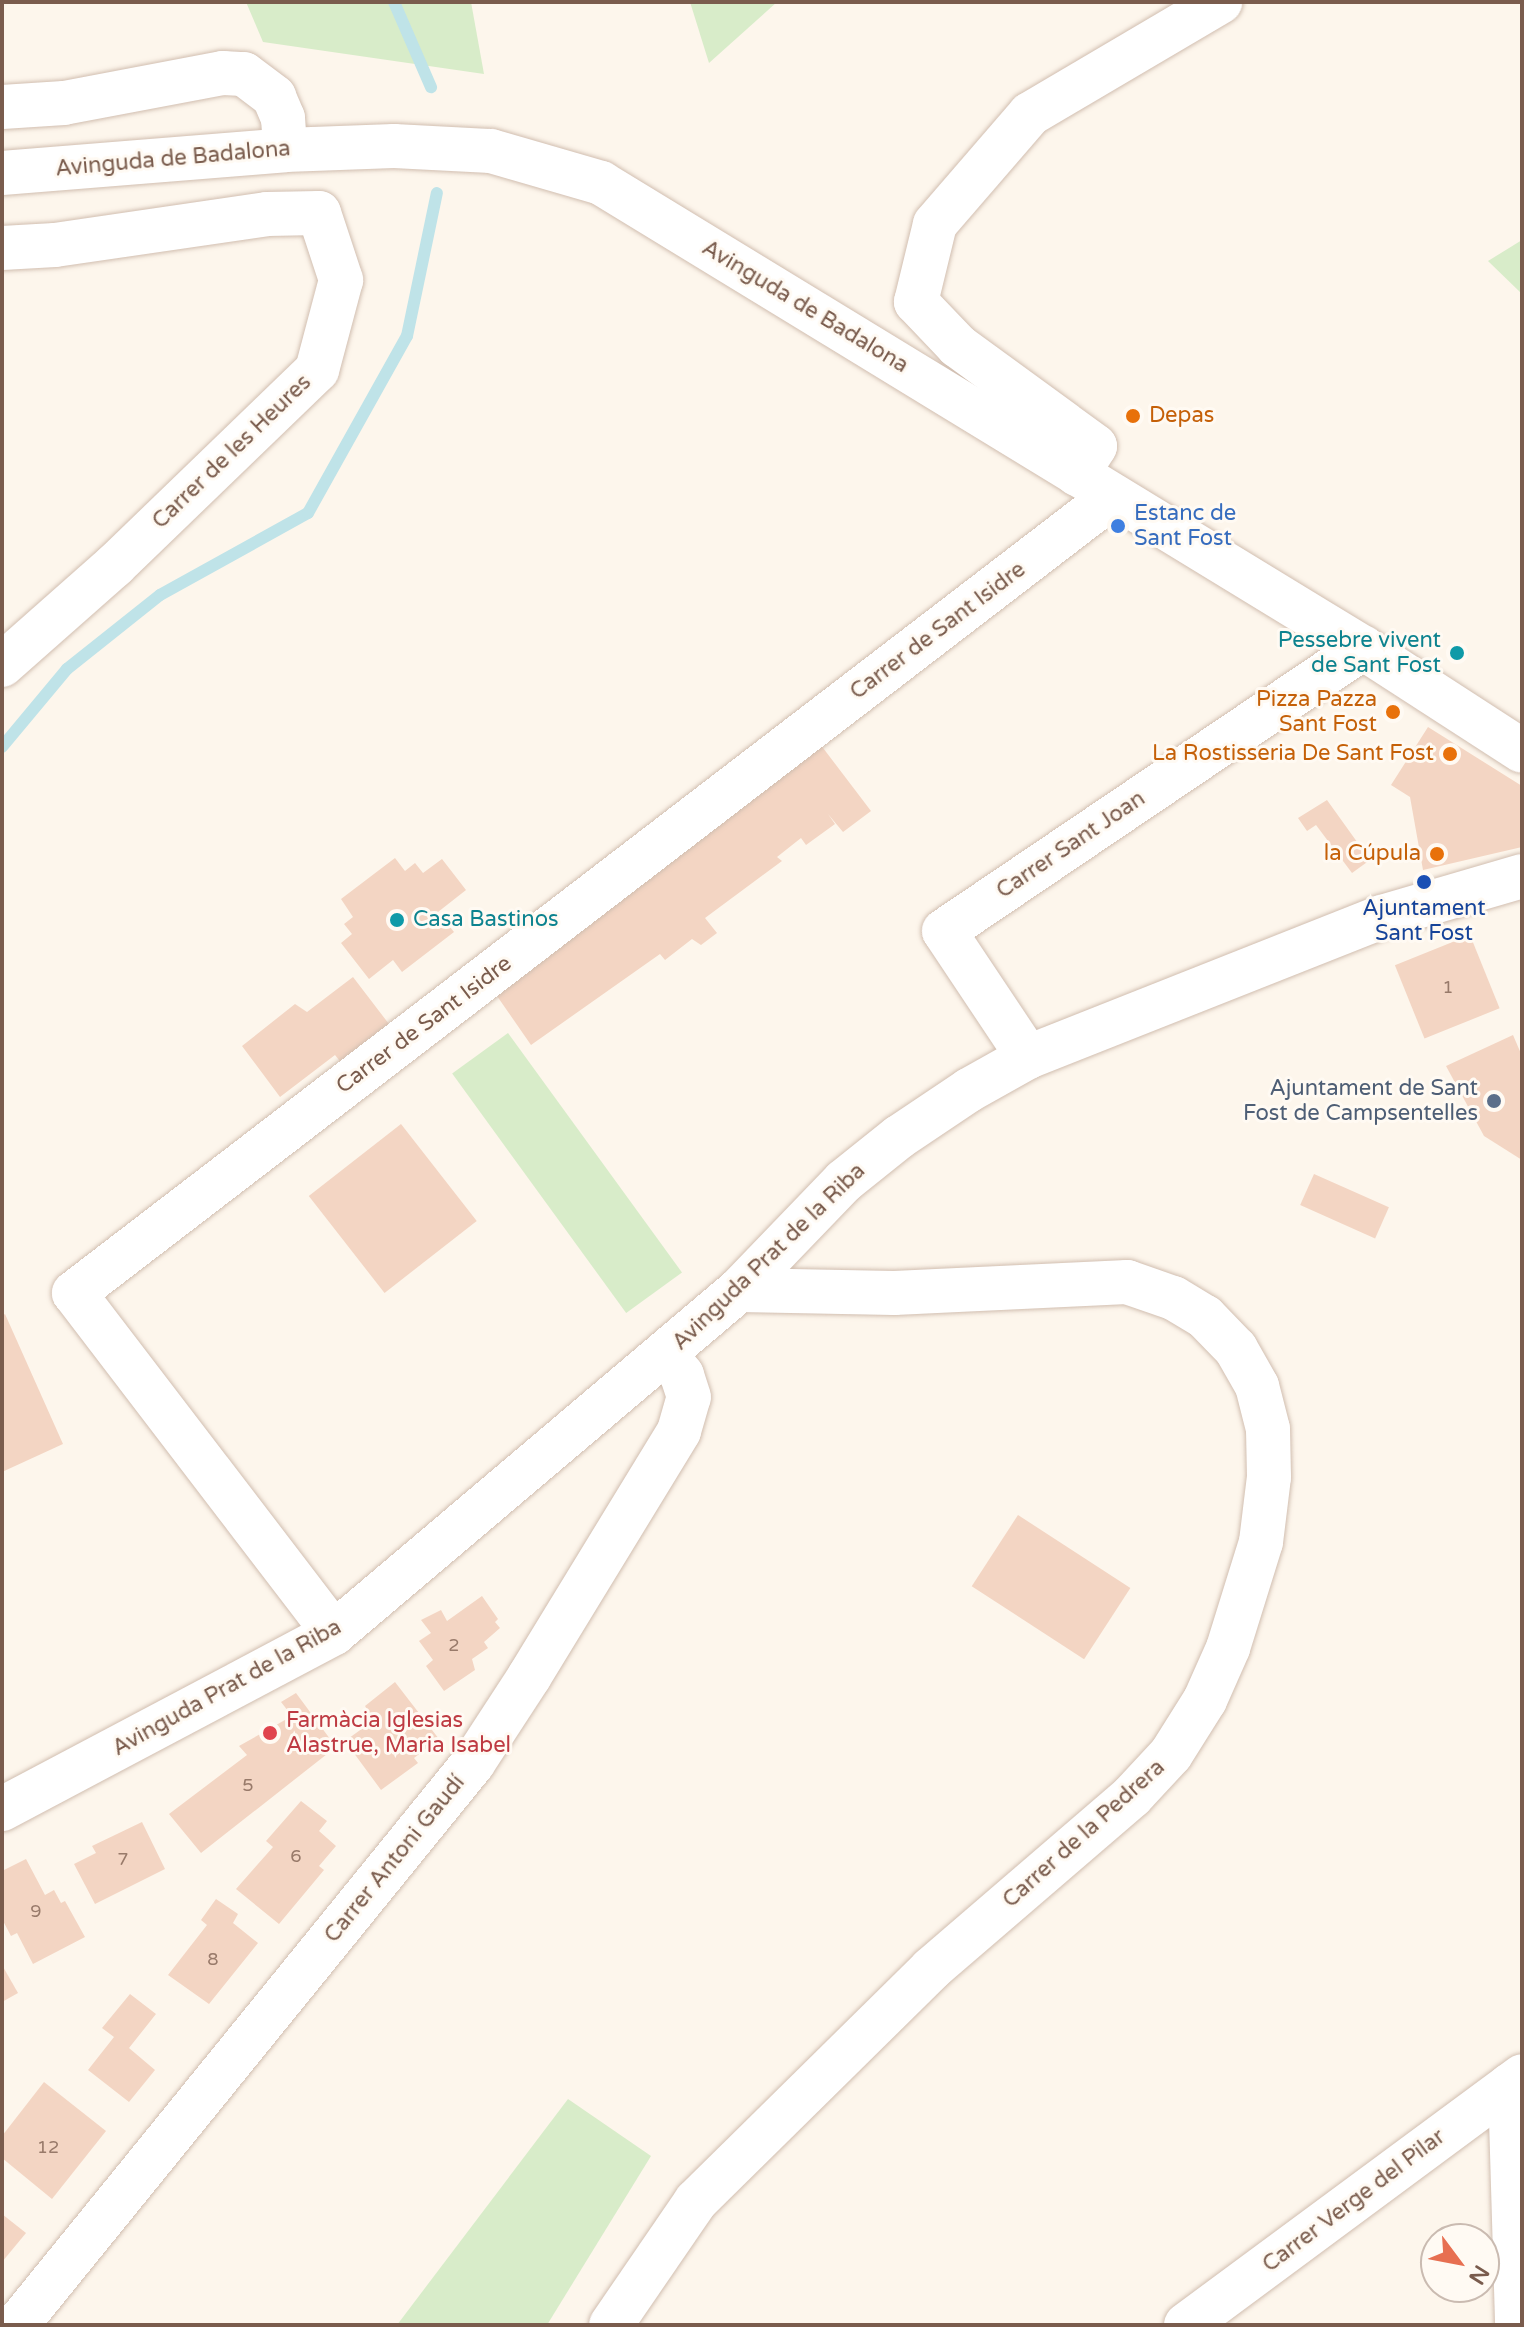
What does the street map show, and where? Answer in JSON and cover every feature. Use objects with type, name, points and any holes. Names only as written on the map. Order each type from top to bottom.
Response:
[{"type":"street","points":[[1095,485],[1095,446],[958,346],[916,302],[935,224],[1030,114],[1220,2]]},
{"type":"street","points":[[2,107],[64,103],[223,73],[244,74],[274,97],[283,118],[285,150]]},
{"type":"street","name":"Avinguda de Badalona","points":[[2,173],[285,150],[394,146],[491,151],[601,183],[1363,648],[1522,751]]},
{"type":"street","name":"Carrer de les Heures","points":[[2,248],[55,245],[267,214],[319,213],[341,280],[317,370],[115,565],[2,665]]},
{"type":"street","name":"Carrer de Sant Isidre","points":[[334,1633],[74,1293],[1095,485]]},
{"type":"street","name":"Carrer Sant Joan","points":[[1028,1057],[944,931],[1363,648]]},
{"type":"street","name":"Avinguda Prat de la Riba","points":[[2,1809],[334,1633],[666,1355],[739,1290],[844,1181],[969,1090],[1028,1057],[1382,917],[1522,876]]},
{"type":"street","name":"Carrer de la Pedrera","points":[[611,2325],[696,2201],[931,1969],[1132,1796],[1171,1754],[1205,1700],[1228,1648],[1261,1542],[1267,1490],[1268,1429],[1257,1386],[1236,1349],[1205,1317],[1173,1298],[1127,1282],[894,1293],[739,1290]]},
{"type":"street","name":"Carrer Antoni Gaudí","points":[[17,2325],[473,1763],[679,1431],[689,1397],[682,1375],[666,1355]]},
{"type":"street","points":[[1516,2081],[1517,2325]]},
{"type":"street","name":"Carrer Verge del Pilar","points":[[1186,2325],[1516,2081]]},
{"type":"green space","points":[[246,2],[471,2],[484,74],[263,42]]},
{"type":"green space","points":[[690,2],[777,2],[709,63]]},
{"type":"green space","points":[[1522,240],[1522,294],[1488,261]]},
{"type":"green space","points":[[508,1033],[682,1272],[626,1313],[452,1074]]},
{"type":"green space","points":[[568,2099],[651,2156],[547,2325],[397,2325]]},
{"type":"building","points":[[1428,727],[1522,786],[1522,847],[1423,870],[1410,797],[1391,785]]},
{"type":"building","points":[[817,740],[871,811],[843,832],[828,814],[835,824],[806,845],[801,838],[777,857],[782,861],[705,918],[717,933],[701,945],[692,939],[665,960],[660,954],[531,1045],[488,983]]},
{"type":"building","points":[[1327,800],[1370,860],[1352,873],[1316,825],[1307,831],[1298,818]]},
{"type":"building","name":"Casa Bastinos","points":[[395,858],[405,871],[415,863],[423,873],[442,859],[466,890],[438,912],[454,932],[402,972],[393,960],[369,979],[341,943],[352,934],[344,924],[353,917],[341,899]]},
{"type":"building","points":[[1470,935],[1500,1008],[1424,1039],[1395,965]]},
{"type":"building","points":[[353,977],[392,1028],[343,1065],[335,1055],[280,1097],[242,1046],[295,1004],[307,1012]]},
{"type":"building","name":"Ajuntament de Sant Fost de Campsentelles","points":[[1513,1035],[1522,1056],[1522,1160],[1484,1136],[1446,1066]]},
{"type":"building","points":[[401,1124],[477,1221],[385,1293],[309,1196]]},
{"type":"building","points":[[1314,1174],[1389,1207],[1375,1238],[1300,1205]]},
{"type":"building","points":[[5,1314],[63,1444],[2,1472],[2,1316]]},
{"type":"building","points":[[1018,1515],[1130,1588],[1084,1659],[972,1586]]},
{"type":"building","points":[[482,1596],[498,1619],[495,1622],[500,1628],[484,1642],[488,1648],[472,1659],[475,1670],[444,1691],[426,1666],[433,1660],[419,1641],[431,1633],[421,1620],[441,1610],[447,1621]]},
{"type":"building","points":[[395,1682],[439,1739],[414,1758],[418,1763],[381,1790],[345,1741],[374,1720],[365,1706]]},
{"type":"building","points":[[296,1693],[336,1747],[201,1853],[169,1814],[247,1755],[239,1746],[292,1716],[281,1702]]},
{"type":"building","points":[[301,1801],[327,1821],[319,1831],[336,1846],[319,1866],[324,1870],[279,1924],[236,1889],[273,1847],[266,1841]]},
{"type":"building","points":[[142,1822],[165,1869],[95,1904],[74,1864],[96,1853],[92,1846]]},
{"type":"building","points":[[26,1859],[45,1895],[54,1890],[61,1903],[65,1901],[85,1937],[33,1964],[17,1933],[11,1936],[2,1919],[2,1871]]},
{"type":"building","points":[[216,1899],[238,1914],[233,1923],[258,1943],[209,2004],[168,1975],[207,1925],[201,1920]]},
{"type":"building","points":[[2,1965],[18,1993],[2,2002]]},
{"type":"building","points":[[130,1994],[156,2014],[129,2048],[155,2070],[129,2102],[88,2070],[114,2037],[102,2028]]},
{"type":"building","points":[[44,2082],[106,2131],[52,2199],[2,2158],[2,2136]]},
{"type":"building","points":[[2,2214],[26,2233],[2,2262]]},
{"type":"waterway","points":[[394,2],[431,87]]},
{"type":"waterway","points":[[2,747],[67,669],[160,595],[308,513],[407,336],[437,193]]},
{"type":"place","name":"Depas","points":[[1133,416]]},
{"type":"place","name":"Estanc de Sant Fost","points":[[1118,526]]},
{"type":"place","name":"Pessebre vivent de Sant Fost","points":[[1457,653]]},
{"type":"place","name":"Pizza Pazza Sant Fost","points":[[1393,712]]},
{"type":"place","name":"La Rostisseria De Sant Fost","points":[[1450,754]]},
{"type":"place","name":"la Cúpula","points":[[1437,854]]},
{"type":"place","name":"Ajuntament Sant Fost","points":[[1424,882]]},
{"type":"place","name":"Casa Bastinos","points":[[397,920]]},
{"type":"place","name":"Ajuntament de Sant Fost de Campsentelles","points":[[1494,1101]]},
{"type":"place","name":"Farmàcia Iglesias Alastrue, Maria Isabel","points":[[270,1733]]}]
